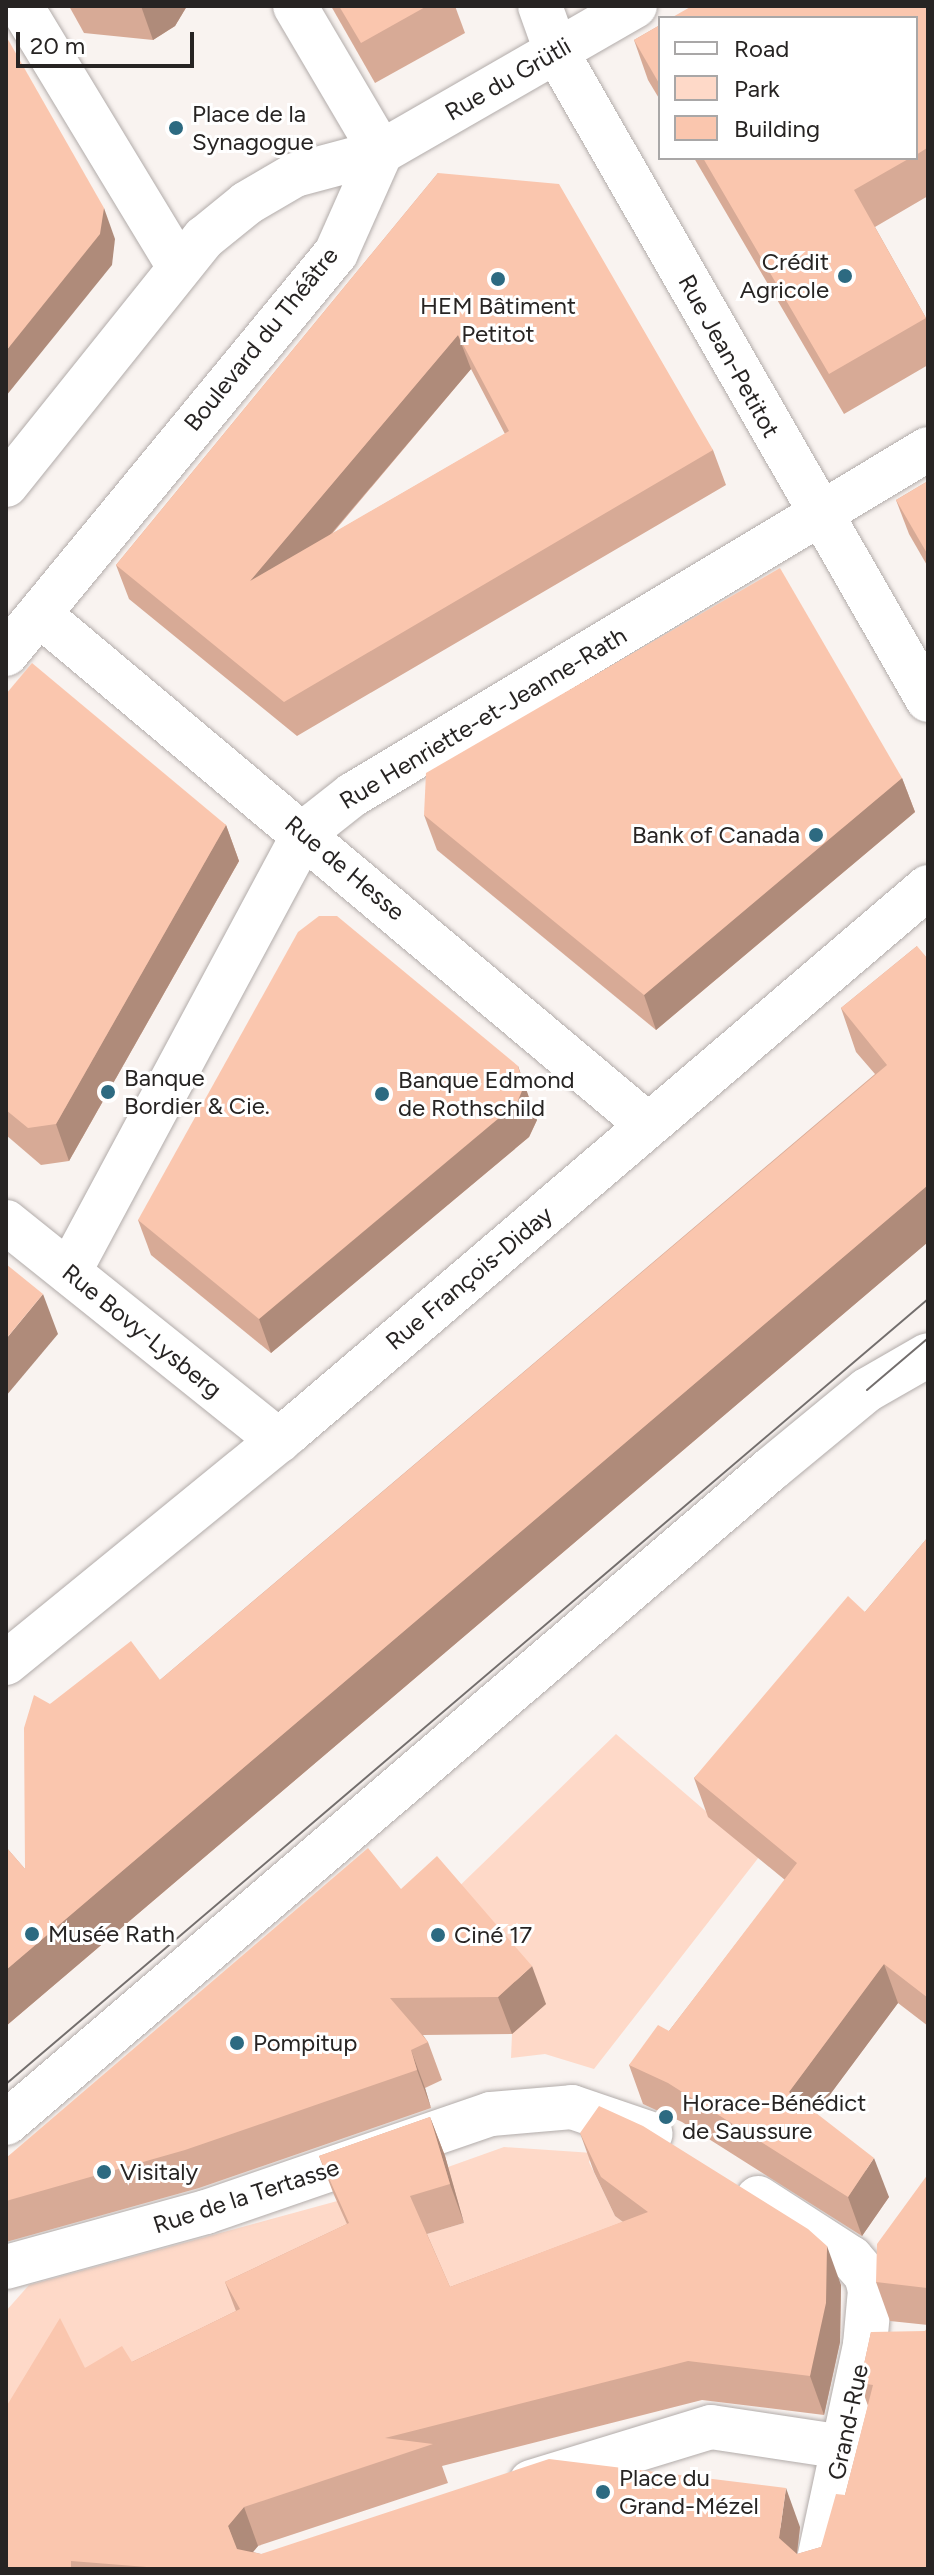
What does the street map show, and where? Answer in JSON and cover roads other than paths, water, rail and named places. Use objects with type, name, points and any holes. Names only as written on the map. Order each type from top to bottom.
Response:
[{"type":"street","points":[[21,6],[179,267]]},
{"type":"street","points":[[6,485],[204,238],[247,203],[295,175],[381,152],[295,6]]},
{"type":"street","name":"Rue Jean-Petitot","points":[[540,6],[556,51],[819,515],[928,700]]},
{"type":"street","name":"Rue du Grütli","points":[[381,152],[635,6]]},
{"type":"street","name":"Boulevard du Théâtre","points":[[6,654],[336,253],[381,152]]},
{"type":"street","name":"Rue Henriette-et-Jeanne-Rath","points":[[69,1272],[305,832],[352,795],[928,449]]},
{"type":"street","name":"Rue de Hesse","points":[[39,614],[305,832],[648,1125]]},
{"type":"street","name":"Rue François-Diday","points":[[6,1663],[279,1441],[928,887]]},
{"type":"street","name":"Rue Bovy-Lysberg","points":[[6,1222],[279,1441]]},
{"type":"street","points":[[6,2123],[867,1390],[928,1355]]},
{"type":"street","name":"Rue de la Tertasse","points":[[6,2267],[206,2212],[491,2114],[572,2107],[608,2115],[682,2151]]},
{"type":"street","points":[[721,2175],[838,2248],[866,2275],[893,2236]]},
{"type":"street","name":"Grand-Rue","points":[[817,2569],[865,2345],[866,2275]]},
{"type":"street","points":[[865,2345],[912,2347]]},
{"type":"street","points":[[487,2497],[680,2433],[711,2427],[843,2447]]},
{"type":"tram line","points":[[6,2084],[928,1299]]},
{"type":"tram line","points":[[867,1390],[928,1338]]},
{"type":"place","name":"Place de la Synagogue","points":[[176,128]]},
{"type":"place","name":"Crédit Agricole","points":[[845,276]]},
{"type":"place","name":"HEM Bâtiment Petitot","points":[[498,279]]},
{"type":"place","name":"Bank of Canada","points":[[816,835]]},
{"type":"place","name":"Banque Bordier & Cie.","points":[[108,1092]]},
{"type":"place","name":"Banque Edmond de Rothschild","points":[[382,1094]]},
{"type":"place","name":"Musée Rath","points":[[32,1934]]},
{"type":"place","name":"Ciné 17","points":[[438,1935]]},
{"type":"place","name":"Pompitup","points":[[237,2043]]},
{"type":"place","name":"Horace-Bénédict de Saussure","points":[[666,2117]]},
{"type":"place","name":"Visitaly","points":[[104,2172]]},
{"type":"place","name":"Place du Grand-Mézel","points":[[603,2492]]}]
